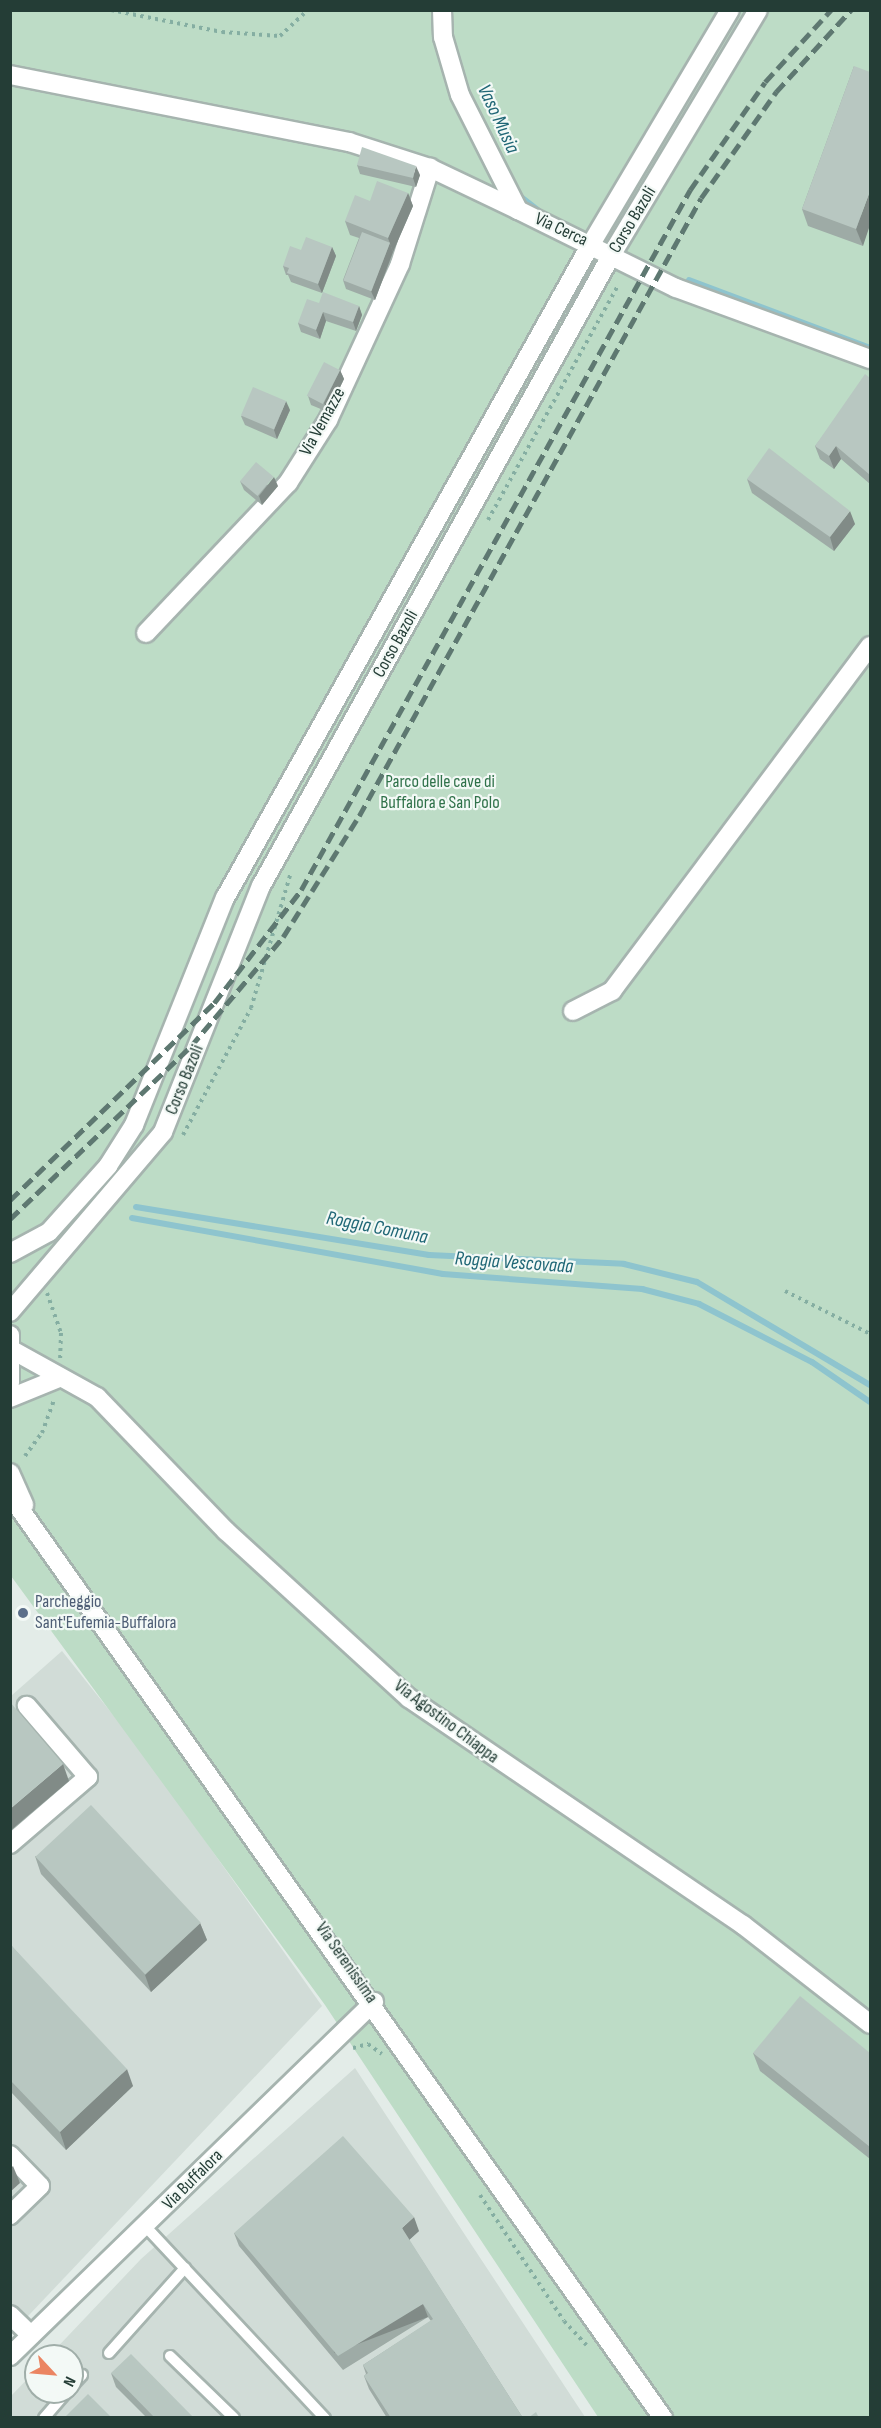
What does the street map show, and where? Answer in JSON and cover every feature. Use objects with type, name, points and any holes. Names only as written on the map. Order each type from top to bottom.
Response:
[{"type":"street","name":"Via Cerca","points":[[442,10],[449,62],[460,94],[518,210],[619,257],[676,288],[870,359]]},
{"type":"street","name":"Corso Bazoli","points":[[19,1250],[49,1232],[108,1166],[134,1125],[225,898],[591,244],[730,10]]},
{"type":"street","name":"Corso Bazoli","points":[[10,1312],[39,1273],[89,1224],[163,1132],[261,886],[758,10]]},
{"type":"street","points":[[10,75],[349,142],[430,168],[518,210]]},
{"type":"street","name":"Via Vemazze","points":[[146,633],[288,483],[328,420],[400,264],[430,168]]},
{"type":"street","points":[[573,1011],[612,991],[870,646]]},
{"type":"street","points":[[10,1383],[12,1343]]},
{"type":"street","name":"Via Agostino Chiappa","points":[[12,1343],[59,1378],[97,1397],[226,1532],[409,1698],[743,1925],[870,2024]]},
{"type":"street","points":[[10,1398],[59,1378]]},
{"type":"street","name":"Via Serenissima","points":[[10,1473],[26,1510]]},
{"type":"street","name":"Via Serenissima","points":[[10,1495],[26,1510],[374,2002],[663,2418]]},
{"type":"street","points":[[10,1844],[88,1777],[27,1706]]},
{"type":"street","name":"Via Buffalora","points":[[10,2356],[146,2227],[374,2002]]},
{"type":"street","points":[[10,2156],[40,2186],[10,2215]]},
{"type":"street","points":[[10,2315],[32,2335]]},
{"type":"lane","points":[[146,2227],[325,2418]]},
{"type":"lane","points":[[109,2353],[185,2268]]},
{"type":"lane","points":[[170,2356],[234,2418]]},
{"type":"lane","points":[[44,2418],[56,2404]]},
{"type":"path","points":[[111,10],[222,32],[280,36],[308,10]]},
{"type":"path","points":[[485,524],[615,292],[619,257]]},
{"type":"path","points":[[179,1140],[251,1008],[297,860]]},
{"type":"path","points":[[25,1456],[48,1419],[59,1378],[62,1333],[39,1273]]},
{"type":"path","points":[[46,1292],[52,1286]]},
{"type":"path","points":[[785,1291],[870,1334]]},
{"type":"shaded area","points":[[62,1651],[141,1750],[322,2006],[11,2334],[11,1696]]},
{"type":"shaded area","points":[[355,2068],[585,2417],[11,2418],[10,2397],[24,2382],[24,2404],[84,2404],[84,2344],[60,2344],[141,2259]]},
{"type":"green space","name":"Parco delle cave di Buffalora e San Polo","points":[[11,11],[870,11],[870,2417],[598,2417],[325,2005],[11,1576]]},
{"type":"building","points":[[854,66],[870,72],[870,191],[856,229],[802,209]]},
{"type":"building","points":[[362,147],[416,166],[413,178],[357,165]]},
{"type":"building","points":[[377,181],[408,193],[388,238],[345,221],[355,195],[370,201]]},
{"type":"building","points":[[362,232],[390,243],[371,291],[343,281]]},
{"type":"building","points":[[306,237],[332,247],[318,284],[287,273],[289,268],[283,266],[290,246],[301,250]]},
{"type":"building","points":[[323,292],[359,306],[353,322],[323,312],[316,330],[298,323],[307,299],[319,303]]},
{"type":"building","points":[[324,362],[340,370],[323,404],[307,396]]},
{"type":"building","points":[[865,374],[870,378],[870,475],[836,446],[829,456],[815,446]]},
{"type":"building","points":[[253,387],[286,401],[274,430],[241,416]]},
{"type":"building","points":[[769,448],[850,511],[830,537],[747,479]]},
{"type":"building","points":[[256,462],[274,477],[258,496],[240,481]]},
{"type":"building","points":[[10,1702],[63,1764],[10,1809]]},
{"type":"building","points":[[91,1805],[201,1923],[145,1975],[35,1857]]},
{"type":"building","points":[[10,1944],[127,2069],[60,2132],[10,2080]]},
{"type":"building","points":[[800,1996],[870,2053],[870,2147],[753,2053]]},
{"type":"building","points":[[343,2136],[414,2217],[402,2228],[523,2418],[391,2418],[364,2376],[368,2373],[363,2365],[433,2319],[423,2304],[338,2356],[234,2233]]},
{"type":"building","points":[[131,2354],[194,2418],[155,2418],[111,2373]]},
{"type":"building","points":[[88,2394],[112,2418],[64,2418],[78,2404],[84,2404],[84,2398]]},
{"type":"building","points":[[536,2412],[539,2418],[528,2418]]},
{"type":"waterway","name":"Vaso Musia","points":[[516,193],[539,211]]},
{"type":"waterway","name":"Vaso Musia","points":[[689,280],[870,348]]},
{"type":"waterway","name":"Roggia Comuna","points":[[136,1207],[429,1255],[624,1264],[697,1282],[870,1385]]},
{"type":"waterway","name":"Roggia Vescovada","points":[[132,1218],[443,1274],[642,1289],[699,1304],[812,1362],[870,1402]]},
{"type":"railway","points":[[10,1200],[214,1003],[301,890],[690,190],[765,82],[831,10]]},
{"type":"railway","points":[[10,1219],[191,1046],[283,937],[359,816],[701,198],[776,92],[851,10]]},
{"type":"place","name":"Parcheggio Sant'Eufemia-Buffalora","points":[[23,1613]]}]
